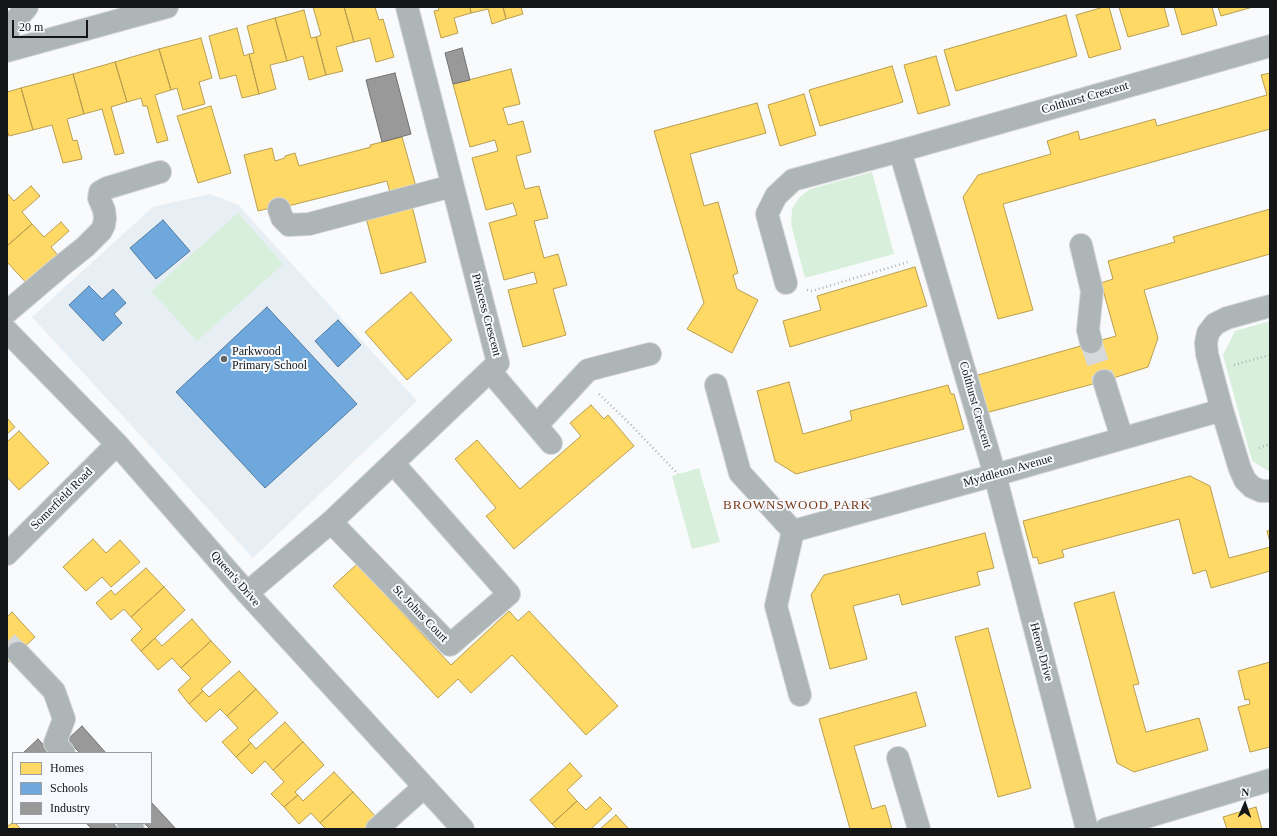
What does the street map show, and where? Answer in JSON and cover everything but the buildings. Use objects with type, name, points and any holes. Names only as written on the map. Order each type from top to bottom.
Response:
[{"type":"street","points":[[7,38],[8,28],[27,7]]},
{"type":"street","points":[[7,51],[166,7]]},
{"type":"street","name":"Princess Crescent","points":[[247,593],[331,522],[498,363],[407,7]]},
{"type":"street","name":"Colthurst Crescent","points":[[786,283],[767,214],[776,196],[793,180],[1270,46]]},
{"type":"street","name":"Colthurst Crescent","points":[[900,151],[995,475]]},
{"type":"street","points":[[7,312],[85,247],[100,231],[104,225],[104,210],[99,198],[100,192],[107,188],[160,172]]},
{"type":"street","points":[[279,209],[282,218],[289,225],[309,224],[452,186]]},
{"type":"street","points":[[1081,245],[1092,291],[1088,330],[1091,342]]},
{"type":"street","points":[[1270,306],[1227,318],[1215,324],[1208,333],[1206,343],[1207,354],[1222,410],[1240,469],[1245,480],[1252,487],[1261,491],[1270,491]]},
{"type":"street","name":"Queen's Drive","points":[[7,331],[117,444],[247,593],[463,829]]},
{"type":"street","points":[[537,425],[588,370],[650,354]]},
{"type":"street","points":[[490,371],[551,443]]},
{"type":"street","points":[[1104,381],[1122,438]]},
{"type":"street","points":[[716,385],[740,474],[793,531],[776,606],[800,695]]},
{"type":"street","name":"Myddleton Avenue","points":[[793,531],[1222,410]]},
{"type":"street","name":"Somerfield Road","points":[[7,554],[117,444]]},
{"type":"street","name":"St. Johns Court","points":[[331,522],[450,645],[509,594],[393,463]]},
{"type":"street","name":"Heron Drive","points":[[995,475],[1087,829]]},
{"type":"street","points":[[18,653],[54,691],[64,719],[55,743],[63,752]]},
{"type":"street","points":[[898,758],[919,829]]},
{"type":"street","points":[[1106,829],[1270,780]]},
{"type":"street","points":[[377,829],[424,787]]},
{"type":"path","points":[[786,283],[812,291],[931,255]]},
{"type":"path","points":[[1212,371],[1270,355]]},
{"type":"path","points":[[581,377],[627,421],[678,474]]},
{"type":"shaded area","name":"Parkwood Primary School","points":[[210,194],[238,205],[417,401],[253,558],[32,317],[153,207]]},
{"type":"green space","points":[[872,172],[894,254],[805,278],[791,224],[792,209],[799,198],[810,189]]},
{"type":"green space","points":[[238,213],[283,264],[197,341],[151,291]]},
{"type":"green space","points":[[1270,321],[1270,472],[1252,461],[1223,355],[1235,331]]},
{"type":"green space","points":[[699,468],[720,542],[692,549],[672,476]]},
{"type":"tunnel","points":[[1091,342],[1104,381]]},
{"type":"tunnel","points":[[7,642],[18,653]]},
{"type":"place","name":"Parkwood Primary School","points":[[224,359]]},
{"type":"district","name":"BROWNSWOOD PARK","points":[[797,506]]}]
